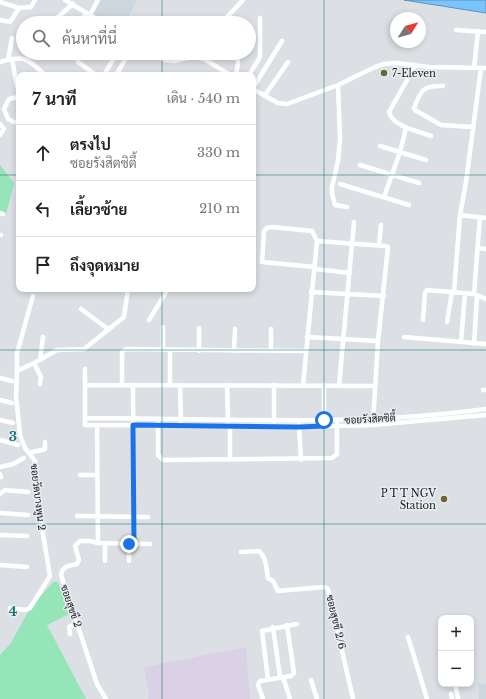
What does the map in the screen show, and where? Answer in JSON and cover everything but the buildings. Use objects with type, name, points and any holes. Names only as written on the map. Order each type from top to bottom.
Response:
[{"type":"street","points":[[0,2],[19,8],[31,7],[35,0]]},
{"type":"street","points":[[65,0],[91,16]]},
{"type":"street","points":[[88,14],[98,0]]},
{"type":"street","points":[[228,16],[243,0]]},
{"type":"street","points":[[59,16],[73,4]]},
{"type":"street","points":[[0,20],[10,22],[19,8]]},
{"type":"street","points":[[251,72],[260,57],[260,18]]},
{"type":"street","points":[[456,30],[486,32]]},
{"type":"street","points":[[474,68],[478,31]]},
{"type":"street","points":[[12,38],[10,59],[16,82]]},
{"type":"street","points":[[256,83],[282,41]]},
{"type":"street","points":[[0,62],[16,59]]},
{"type":"street","points":[[28,60],[42,72]]},
{"type":"street","points":[[106,72],[113,60]]},
{"type":"street","points":[[118,72],[125,60]]},
{"type":"street","points":[[164,60],[179,60]]},
{"type":"street","points":[[206,60],[225,72]]},
{"type":"street","points":[[236,72],[238,60]]},
{"type":"street","points":[[78,62],[92,72]]},
{"type":"street","points":[[265,96],[288,62]]},
{"type":"street","points":[[256,90],[278,103],[287,104],[338,85],[384,64],[396,63],[414,66],[484,68],[473,127],[460,215],[453,292],[447,322]]},
{"type":"street","points":[[414,66],[389,112],[394,121],[406,128],[431,136]]},
{"type":"street","points":[[338,85],[340,140],[332,194],[335,205],[347,207]]},
{"type":"street","points":[[442,86],[431,85],[422,90],[414,108],[415,110],[441,125],[473,127]]},
{"type":"street","points":[[16,97],[11,98],[2,105],[8,119],[16,122]]},
{"type":"street","points":[[0,136],[4,131],[1,124],[8,119]]},
{"type":"street","points":[[384,197],[400,152],[406,128]]},
{"type":"street","points":[[380,146],[426,160]]},
{"type":"street","points":[[360,165],[418,183]]},
{"type":"street","points":[[340,184],[409,205]]},
{"type":"street","points":[[460,215],[486,218]]},
{"type":"street","points":[[474,344],[480,217]]},
{"type":"street","points":[[339,386],[354,222]]},
{"type":"street","points":[[379,245],[381,225]]},
{"type":"street","points":[[303,385],[311,292],[315,268],[317,241],[312,231],[271,227],[264,231],[262,262],[315,268],[350,273]]},
{"type":"street","points":[[317,241],[379,245],[388,247],[389,251],[374,386],[373,425]]},
{"type":"street","points":[[478,248],[486,249]]},
{"type":"street","points":[[423,320],[426,291],[465,293],[486,299]]},
{"type":"street","points":[[17,371],[35,365],[40,360],[57,350],[84,348],[124,317],[128,292]]},
{"type":"street","points":[[149,320],[165,292]]},
{"type":"street","points":[[311,292],[384,296]]},
{"type":"street","points":[[461,342],[465,293]]},
{"type":"street","name":"ซอยวัดบางพูน 2","points":[[33,296],[17,353],[16,395],[20,435],[35,461],[40,516],[55,576]]},
{"type":"street","points":[[81,309],[108,329]]},
{"type":"street","points":[[163,327],[163,350]]},
{"type":"street","points":[[199,328],[199,351]]},
{"type":"street","points":[[234,351],[235,329]]},
{"type":"street","points":[[271,329],[271,351]]},
{"type":"street","points":[[40,360],[43,337]]},
{"type":"street","points":[[307,337],[378,341]]},
{"type":"street","points":[[404,337],[486,344]]},
{"type":"street","points":[[122,385],[123,350],[306,351]]},
{"type":"street","points":[[170,350],[170,385]]},
{"type":"street","points":[[35,365],[40,372],[40,384]]},
{"type":"street","points":[[85,369],[86,418]]},
{"type":"street","points":[[0,378],[12,381]]},
{"type":"street","points":[[86,385],[374,386]]},
{"type":"street","points":[[129,561],[134,517],[133,385]]},
{"type":"street","points":[[180,385],[181,426]]},
{"type":"street","points":[[227,385],[230,460]]},
{"type":"street","points":[[274,385],[274,426]]},
{"type":"street","points":[[324,385],[324,423]]},
{"type":"street","points":[[0,400],[12,403]]},
{"type":"street","name":"ซอยรังสิตซิตี้","points":[[337,423],[373,419],[446,415],[486,409]]},
{"type":"street","name":"ซอยรังสิตซิตี้","points":[[324,423],[299,427],[86,425],[86,418],[300,420],[324,423],[373,425],[486,415]]},
{"type":"street","points":[[158,419],[159,458],[163,460],[301,460],[336,457],[338,454],[337,423]]},
{"type":"street","points":[[0,420],[14,423]]},
{"type":"street","points":[[300,420],[301,460]]},
{"type":"street","points":[[97,425],[98,544],[150,544]]},
{"type":"street","points":[[0,440],[18,445]]},
{"type":"street","points":[[29,453],[44,448],[45,442]]},
{"type":"street","points":[[0,467],[24,458]]},
{"type":"street","points":[[80,475],[97,475]]},
{"type":"street","points":[[0,494],[5,490],[28,492]]},
{"type":"street","points":[[0,513],[28,515]]},
{"type":"street","points":[[77,516],[148,517]]},
{"type":"street","points":[[0,535],[27,536]]},
{"type":"street","name":"ซอยสุขขี 2","points":[[98,544],[90,541],[80,541],[77,543],[75,546],[79,560],[77,564],[64,568],[55,576],[77,624],[97,684],[106,699]]},
{"type":"street","points":[[105,544],[106,561]]},
{"type":"street","name":"ซอยสุขขี 2/6","points":[[241,552],[259,551],[261,553],[265,558],[268,578],[273,581],[278,591],[324,587],[328,589],[353,699]]},
{"type":"street","points":[[0,565],[27,567]]},
{"type":"street","points":[[10,608],[28,610],[55,576]]},
{"type":"street","points":[[70,634],[68,628],[77,624]]},
{"type":"street","points":[[268,679],[262,632],[273,627],[297,624]]},
{"type":"street","points":[[263,699],[258,682],[291,676],[294,673],[287,626]]},
{"type":"street","points":[[273,627],[282,677],[290,699]]},
{"type":"street","points":[[408,637],[427,699]]},
{"type":"street","points":[[311,680],[317,699]]},
{"type":"street","points":[[456,687],[458,699]]},
{"type":"shaded area","points":[[99,0],[137,0],[129,16],[96,16],[92,14]]},
{"type":"shaded area","points":[[246,647],[250,699],[148,699],[149,695],[144,667]]},
{"type":"shaded area","points":[[478,683],[486,684],[486,699],[479,699]]},
{"type":"green space","points":[[0,165],[14,183],[6,214],[0,211]]},
{"type":"green space","points":[[53,582],[58,582],[69,614],[47,625],[86,699],[0,699],[0,655],[11,643],[29,610]]},
{"type":"water","points":[[404,0],[486,0],[486,13]]},
{"type":"place","name":"7-Eleven","points":[[384,73]]},
{"type":"place","name":"P T T NGV Station","points":[[444,499]]},
{"type":"route","points":[[129,544],[134,544],[133,425],[299,427],[324,426],[324,420]]}]
